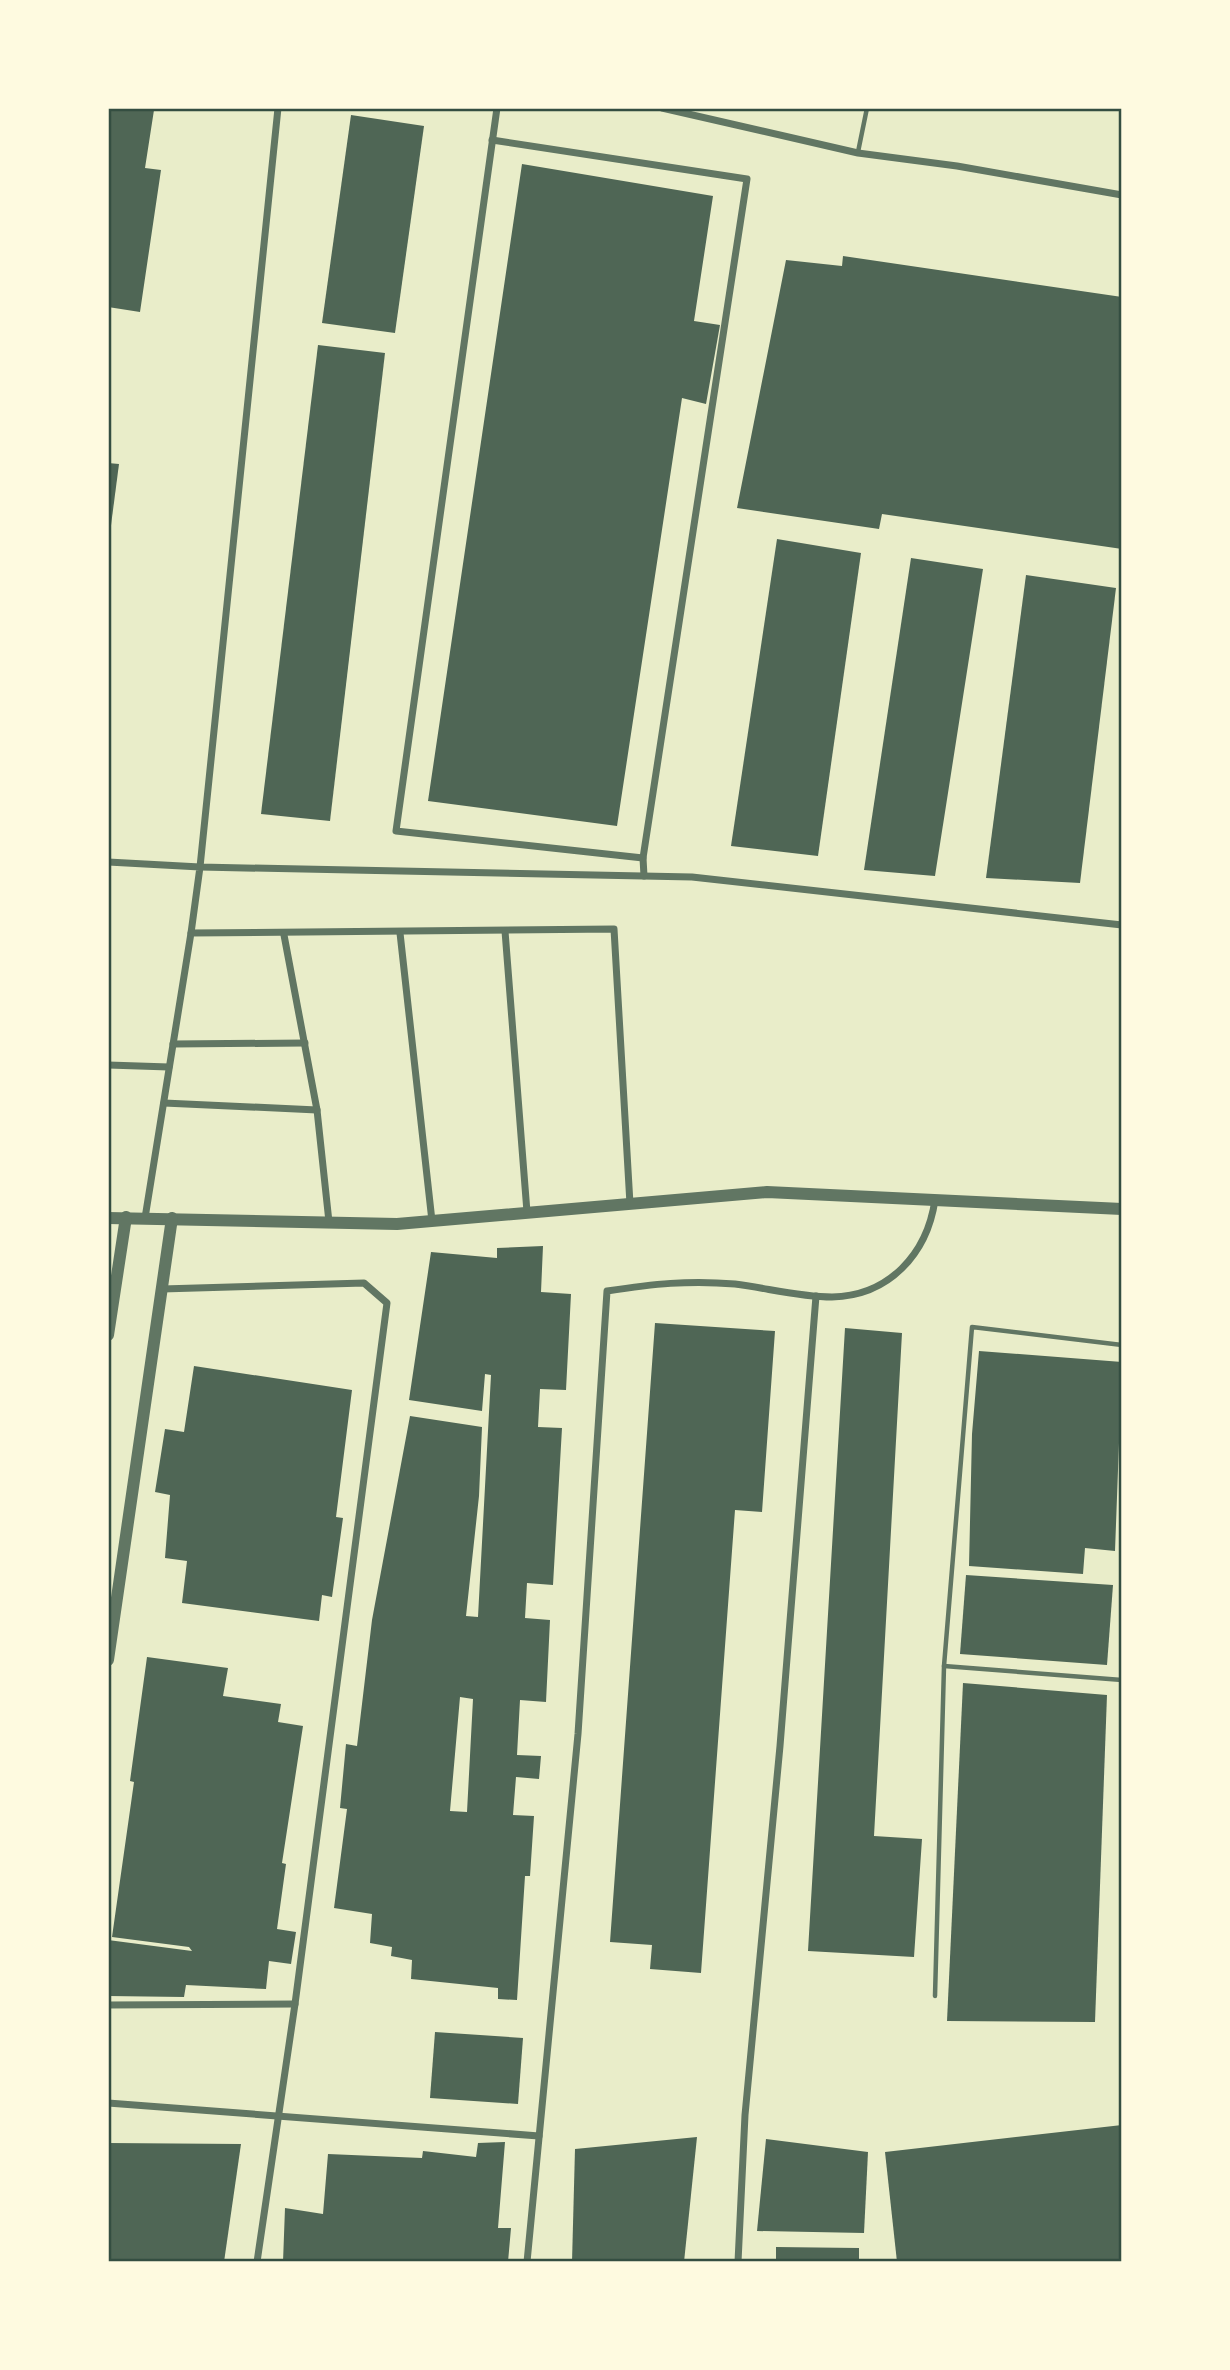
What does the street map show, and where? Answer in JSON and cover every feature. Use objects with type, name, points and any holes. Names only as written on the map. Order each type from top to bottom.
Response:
[{"type":"street","points":[[145,1218],[200,867],[278,108]]},
{"type":"street","points":[[497,108],[396,831],[643,858]]},
{"type":"street","points":[[662,108],[858,153],[957,166],[1122,195]]},
{"type":"street","points":[[492,140],[747,178],[643,858],[644,876]]},
{"type":"street","points":[[108,862],[200,867],[692,877],[1122,925]]},
{"type":"street","points":[[191,933],[284,935],[614,929],[630,1204]]},
{"type":"street","points":[[505,931],[527,1212]]},
{"type":"street","points":[[400,933],[432,1221]]},
{"type":"street","points":[[284,935],[317,1110],[329,1222]]},
{"type":"street","points":[[173,1044],[304,1043]]},
{"type":"street","points":[[108,1065],[169,1067]]},
{"type":"street","points":[[164,1103],[317,1110]]},
{"type":"street","points":[[108,1217],[329,1222],[432,1221],[767,1192],[1122,1209]]},
{"type":"street","points":[[527,2262],[578,1734],[607,1292],[670,1281],[736,1284],[834,1297],[867,1290],[900,1272],[922,1245],[936,1200]]},
{"type":"street","points":[[108,1335],[126,1217]]},
{"type":"street","points":[[108,1660],[172,1218]]},
{"type":"street","points":[[162,1289],[363,1283],[387,1303],[295,2004],[275,2118],[257,2262]]},
{"type":"street","points":[[738,2262],[745,2115],[780,1746],[816,1296]]},
{"type":"street","points":[[108,2005],[295,2004]]},
{"type":"street","points":[[108,2103],[275,2118],[540,2136]]},
{"type":"lane","points":[[858,153],[867,108]]},
{"type":"lane","points":[[935,1996],[944,1665],[972,1327],[1122,1345]]},
{"type":"lane","points":[[944,1665],[1122,1680]]},
{"type":"building","points":[[108,108],[154,110],[145,168],[161,170],[140,312],[108,307]]},
{"type":"building","points":[[351,115],[424,126],[395,333],[322,323]]},
{"type":"building","points":[[522,164],[713,196],[694,321],[720,325],[706,404],[682,398],[617,826],[428,801]]},
{"type":"building","points":[[843,256],[1122,297],[1122,549],[882,514],[879,529],[737,508],[786,260],[842,266]]},
{"type":"building","points":[[318,345],[385,353],[330,821],[261,814]]},
{"type":"building","points":[[108,463],[119,464],[110,533],[108,533]]},
{"type":"building","points":[[777,539],[861,553],[818,856],[731,846]]},
{"type":"building","points":[[911,558],[983,569],[935,876],[864,870]]},
{"type":"building","points":[[1026,575],[1116,588],[1080,883],[986,878]]},
{"type":"building","points":[[543,1246],[541,1292],[571,1294],[566,1390],[540,1389],[538,1427],[562,1428],[553,1585],[527,1583],[525,1618],[550,1620],[546,1702],[520,1700],[517,1755],[541,1756],[539,1779],[516,1777],[513,1815],[534,1816],[530,1876],[525,1876],[517,2000],[498,1999],[498,1988],[411,1979],[412,1960],[391,1956],[392,1947],[370,1943],[372,1914],[334,1908],[347,1809],[340,1808],[346,1744],[357,1746],[372,1620],[410,1416],[482,1427],[479,1496],[466,1616],[478,1617],[491,1375],[485,1374],[482,1411],[409,1400],[431,1252],[497,1258],[497,1248]],"holes":[[[460,1697],[473,1699],[467,1812],[450,1811]]]},
{"type":"building","points":[[655,1323],[775,1331],[762,1512],[735,1510],[701,1973],[650,1969],[652,1945],[610,1942]]},
{"type":"building","points":[[845,1328],[902,1333],[874,1836],[922,1839],[914,1957],[808,1951]]},
{"type":"building","points":[[979,1351],[1122,1362],[1115,1551],[1085,1548],[1083,1574],[969,1566],[972,1434]]},
{"type":"building","points":[[194,1366],[352,1390],[336,1517],[343,1518],[332,1597],[322,1595],[319,1621],[182,1603],[187,1561],[165,1558],[170,1495],[155,1492],[165,1429],[184,1432]]},
{"type":"building","points":[[966,1575],[1113,1585],[1107,1665],[960,1654]]},
{"type":"building","points":[[147,1657],[228,1668],[223,1696],[281,1704],[278,1722],[303,1726],[282,1863],[286,1864],[277,1929],[296,1932],[291,1964],[269,1961],[266,1989],[186,1985],[184,1997],[108,1996],[108,1940],[192,1951],[189,1947],[112,1937],[134,1782],[130,1781]]},
{"type":"building","points":[[963,1683],[1107,1695],[1095,2022],[947,2021]]},
{"type":"building","points":[[435,2032],[523,2038],[518,2104],[430,2098]]},
{"type":"building","points":[[1122,2125],[1122,2262],[897,2262],[885,2152]]},
{"type":"building","points":[[697,2137],[684,2262],[572,2262],[575,2149]]},
{"type":"building","points":[[766,2139],[868,2152],[864,2233],[757,2231]]},
{"type":"building","points":[[505,2142],[498,2228],[511,2228],[508,2262],[283,2262],[285,2208],[323,2214],[328,2154],[422,2158],[423,2151],[476,2157],[478,2143]]},
{"type":"building","points":[[108,2143],[241,2144],[224,2262],[108,2262]]},
{"type":"building","points":[[776,2247],[859,2248],[859,2262],[776,2262]]}]
